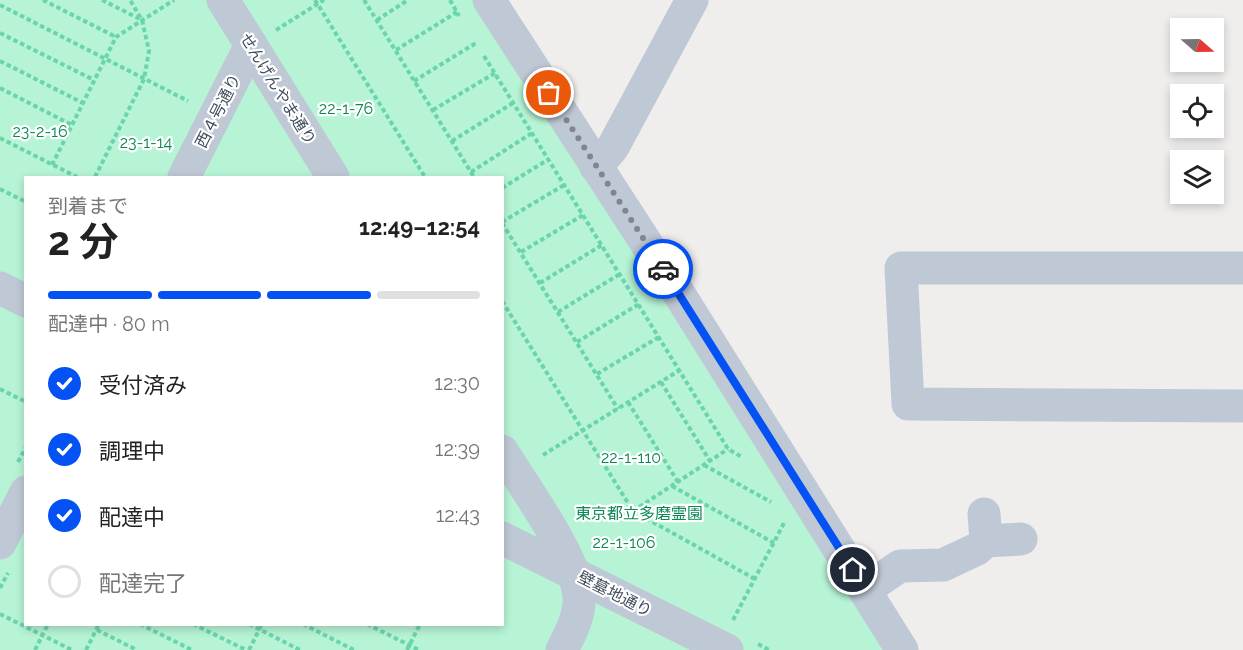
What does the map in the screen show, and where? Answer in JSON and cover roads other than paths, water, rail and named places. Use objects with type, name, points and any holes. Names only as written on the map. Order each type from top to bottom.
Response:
[{"type":"street","name":"せんげんやま通り","points":[[223,0],[262,39],[332,176]]},
{"type":"street","points":[[489,0],[681,297],[902,650]]},
{"type":"street","points":[[596,167],[613,147],[692,0]]},
{"type":"street","name":"西４号通り","points":[[185,176],[262,39]]},
{"type":"street","points":[[1243,268],[901,267],[908,404],[1243,406]]},
{"type":"street","points":[[0,288],[24,300]]},
{"type":"street","points":[[504,455],[556,537],[575,574],[579,598],[576,617],[562,650]]},
{"type":"street","points":[[0,543],[24,496]]},
{"type":"street","points":[[865,590],[900,566],[943,566],[977,549],[985,527],[1021,539]]},
{"type":"street","name":"壁墓地通り","points":[[504,539],[725,642]]},
{"type":"park label","name":"22-1-76","points":[[346,108]]},
{"type":"park label","name":"23-2-16","points":[[40,131]]},
{"type":"park label","name":"23-1-14","points":[[146,142]]},
{"type":"park label","name":"22-1-110","points":[[631,457]]},
{"type":"park label","name":"東京都立多磨霊園","points":[[639,513]]},
{"type":"park label","name":"22-1-106","points":[[624,542]]}]
